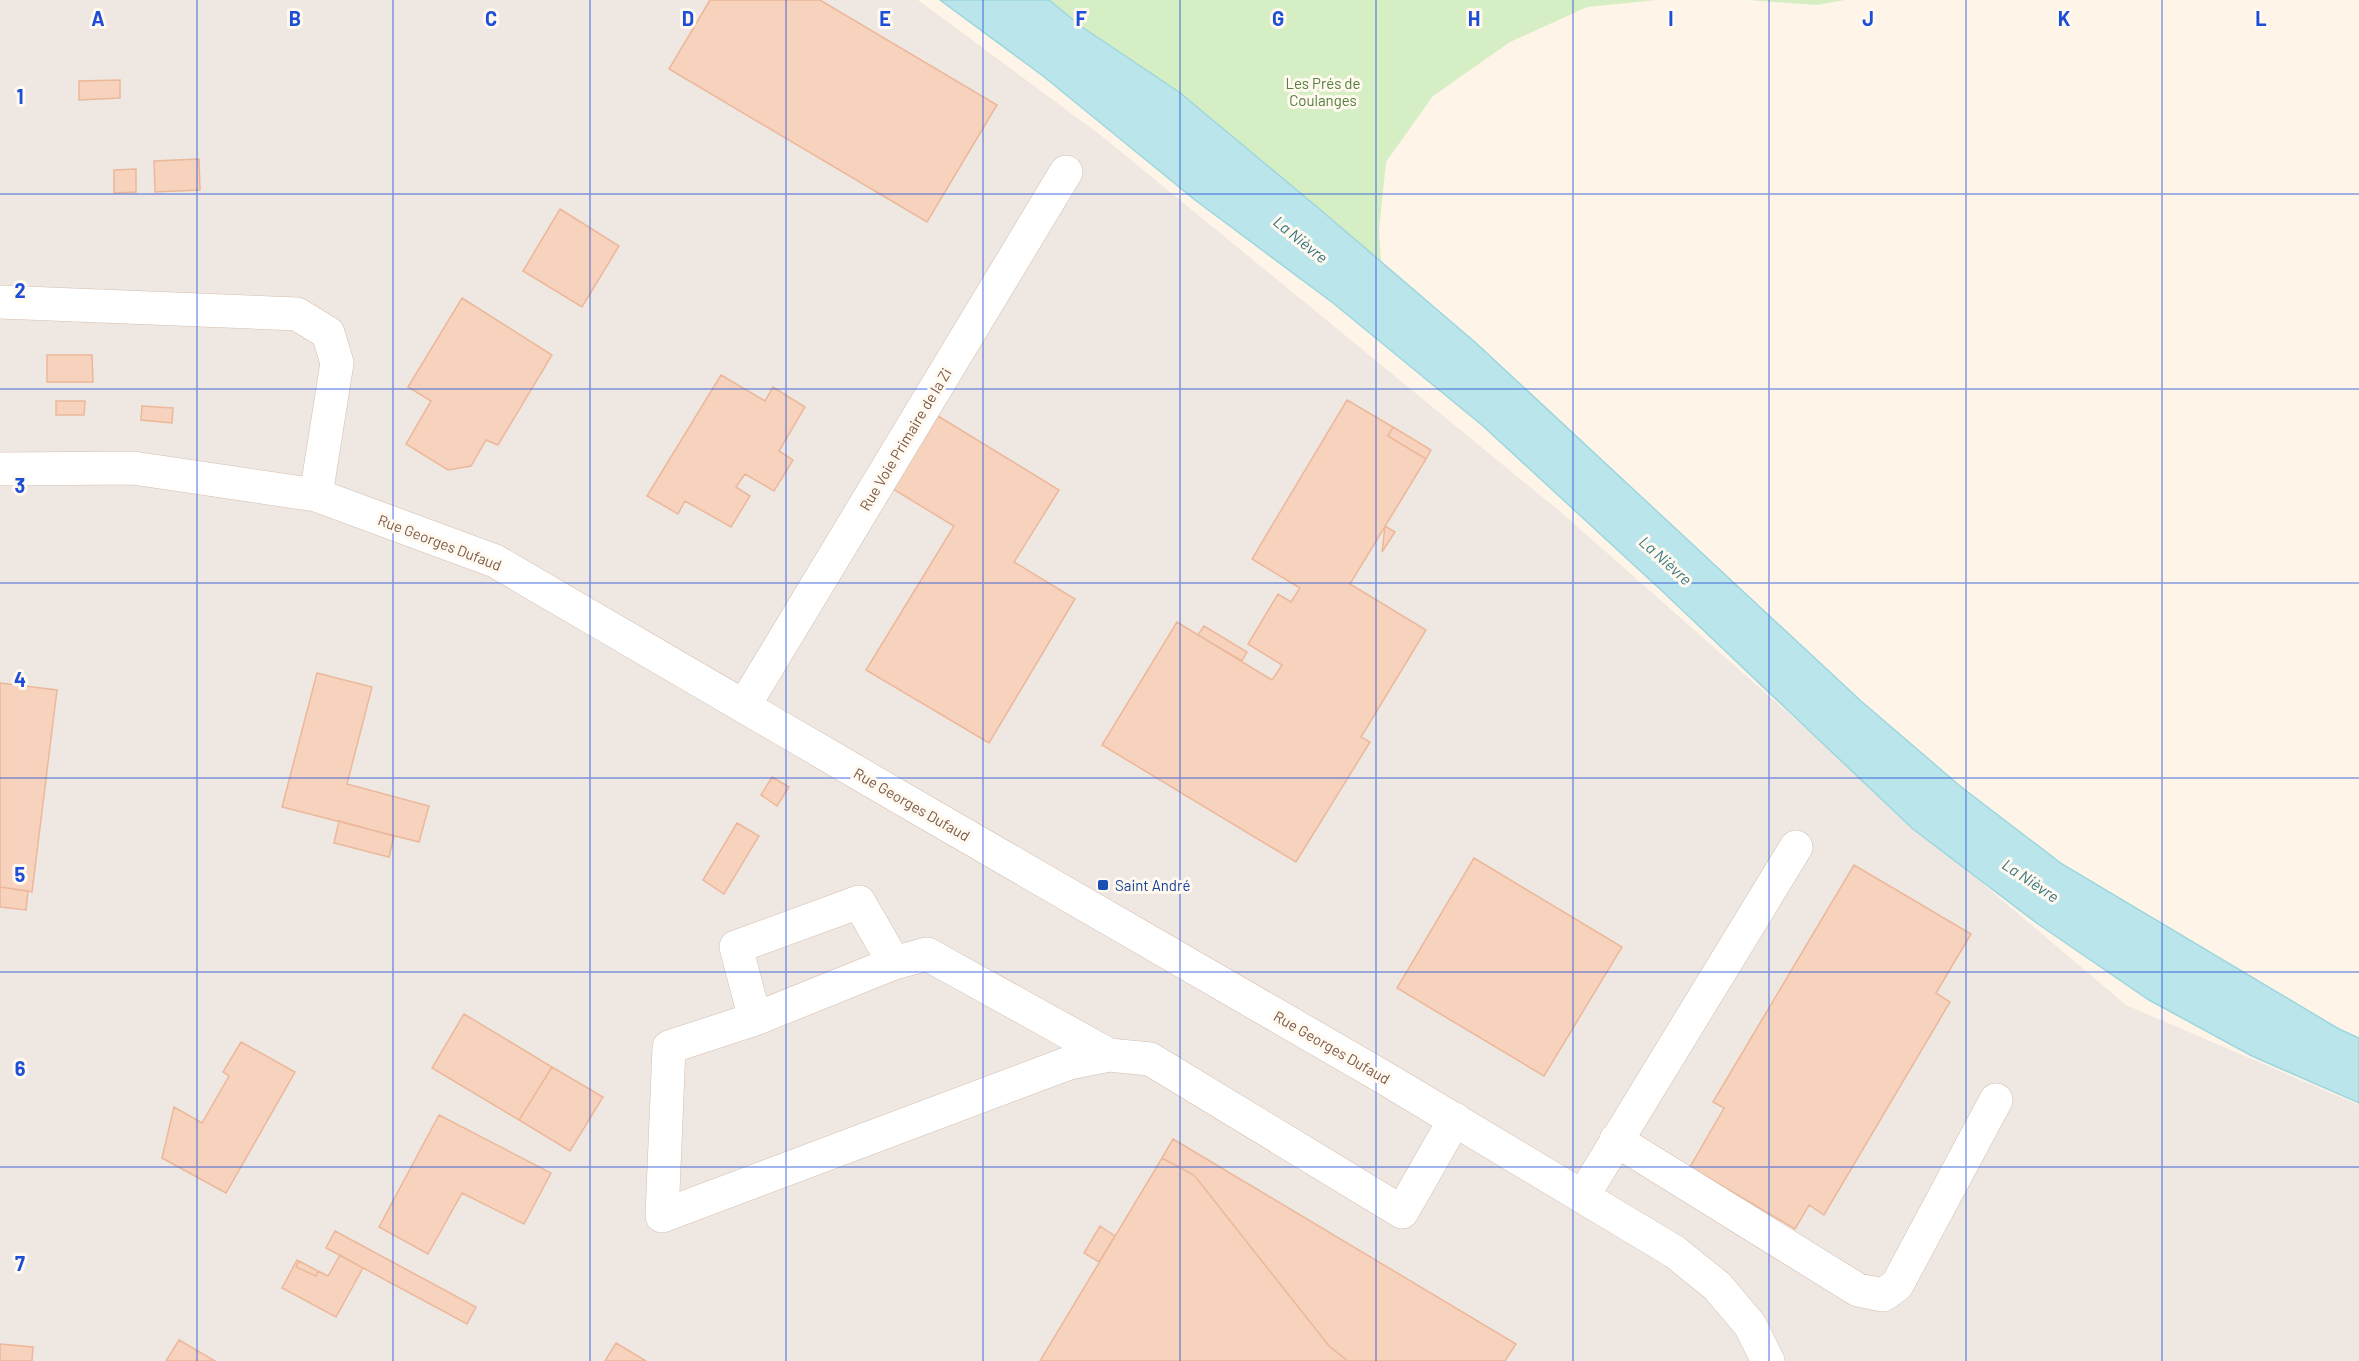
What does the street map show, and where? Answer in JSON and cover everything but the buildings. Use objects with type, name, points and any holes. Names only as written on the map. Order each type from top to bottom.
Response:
[{"type":"street","name":"Rue Voie Primaire de la Zi","points":[[744,706],[1066,172]]},
{"type":"street","points":[[0,302],[297,314],[328,333],[337,363],[316,495]]},
{"type":"street","name":"Rue Georges Dufaud","points":[[0,469],[133,468],[316,495],[495,561],[1455,1119],[1676,1252],[1717,1286],[1750,1325],[1768,1361]]},
{"type":"street","points":[[1583,1196],[1796,847]]},
{"type":"street","points":[[755,1019],[736,947],[859,902],[894,963]]},
{"type":"street","points":[[1109,1055],[927,954],[894,963],[755,1019],[669,1047],[662,1216],[1069,1063],[1109,1055],[1150,1059],[1402,1212],[1455,1119]]},
{"type":"street","points":[[1616,1140],[1858,1290],[1883,1295],[1897,1285],[1996,1100]]},
{"type":"shaded area","points":[[0,0],[918,0],[1103,137],[1563,514],[1950,856],[2126,1005],[2359,1105],[2359,1361],[0,1361]]},
{"type":"green space","name":"Les Prés de Coulanges","points":[[1049,0],[1657,0],[1587,7],[1510,42],[1433,96],[1386,162],[1379,230],[1381,262],[1179,92],[1082,27]]},
{"type":"green space","points":[[1747,0],[1845,0],[1816,5]]},
{"type":"water","name":"La Nièvre","points":[[940,0],[1049,0],[1082,27],[1179,92],[1476,343],[1861,701],[1960,786],[2062,864],[2339,1029],[2359,1038],[2359,1103],[2252,1056],[2149,1000],[2038,924],[1913,829],[1661,590],[1483,426],[1333,303],[1195,200],[1043,76]]},
{"type":"place","name":"Saint André","points":[[1103,885]]}]
